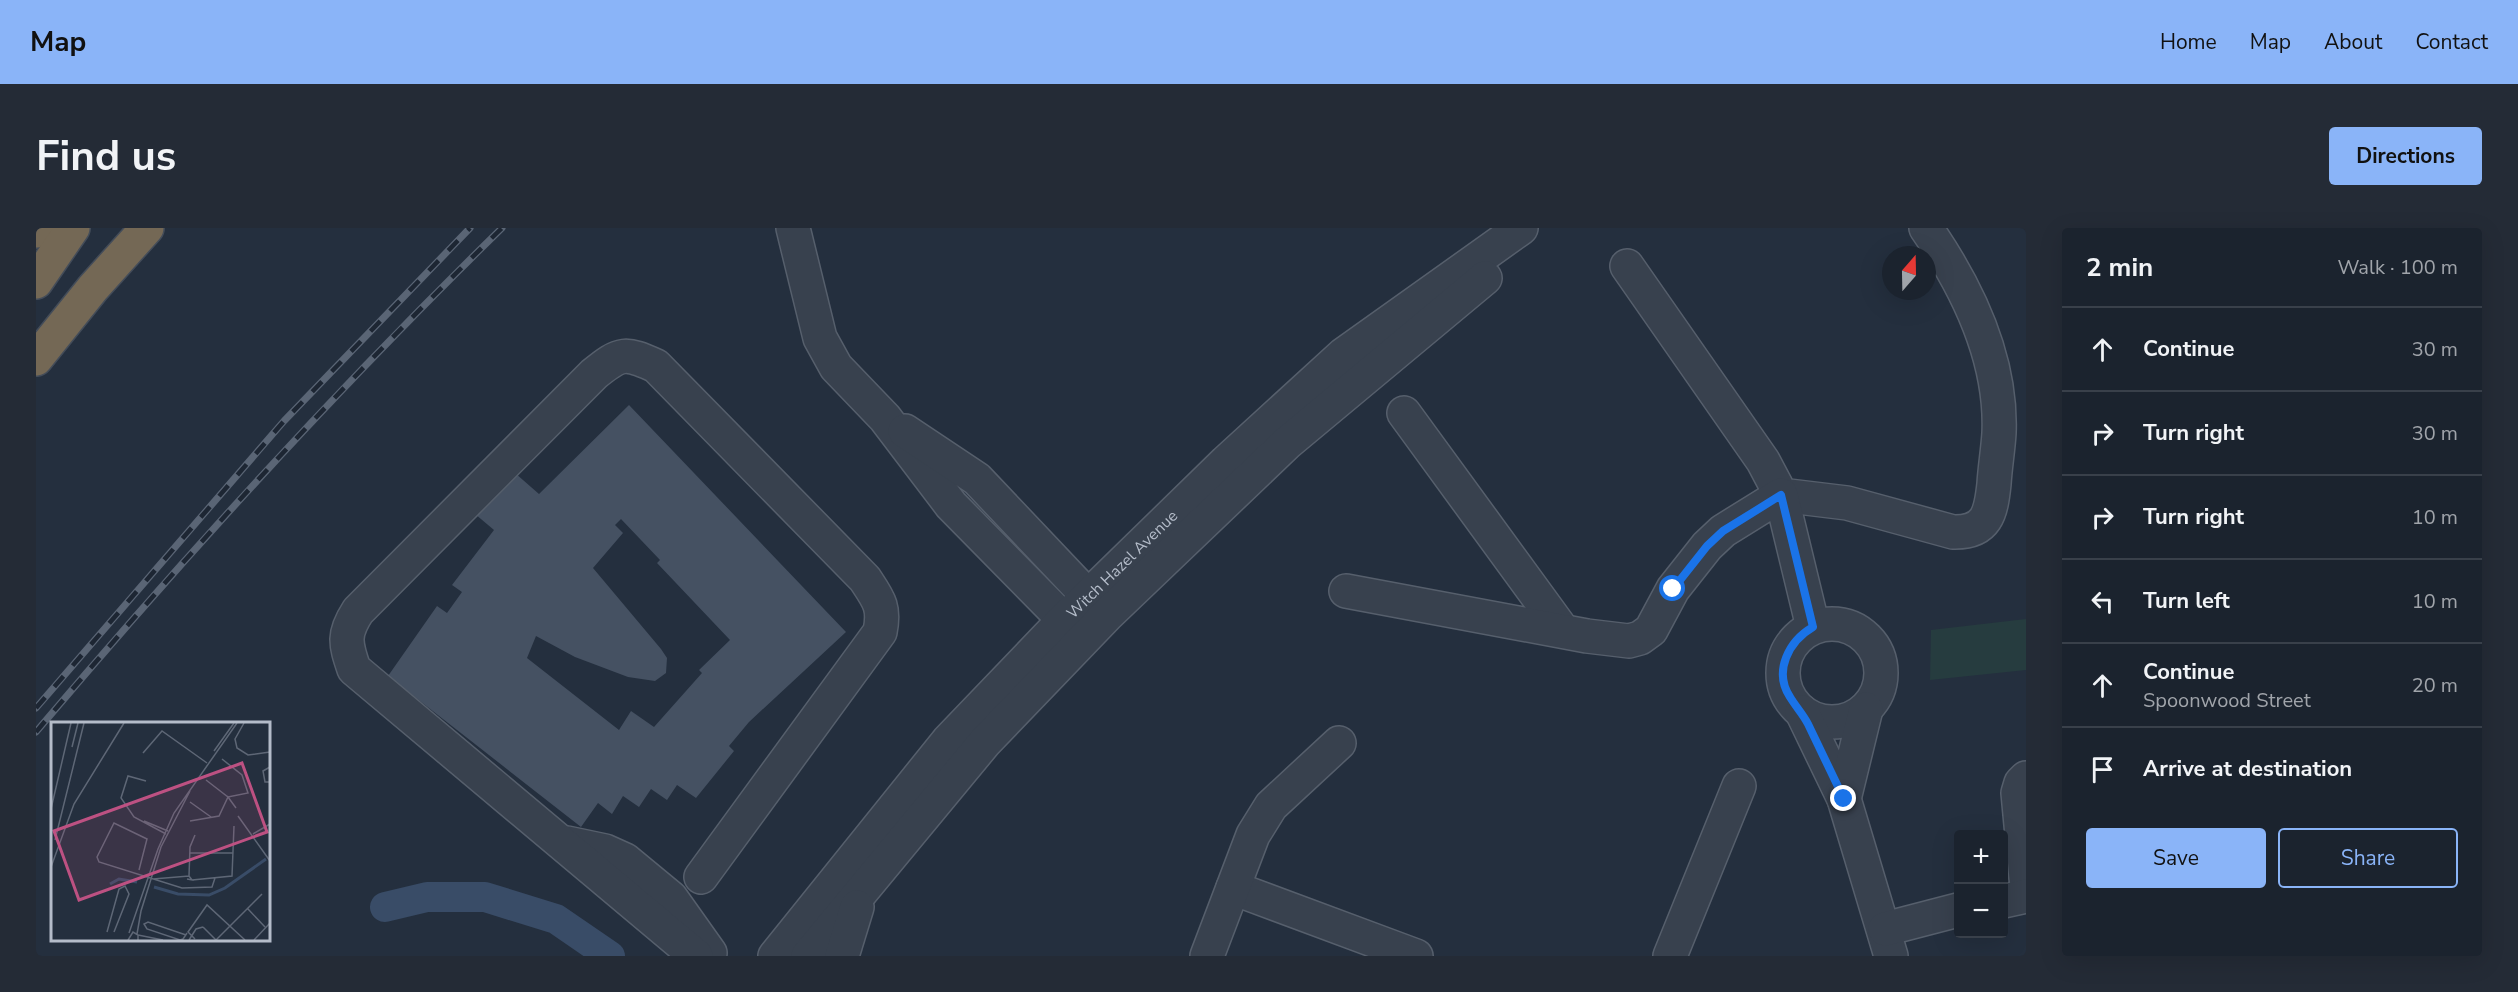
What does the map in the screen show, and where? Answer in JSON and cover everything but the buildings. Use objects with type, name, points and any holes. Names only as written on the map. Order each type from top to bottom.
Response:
[{"type":"highway","points":[[36,282],[73,228]]},
{"type":"highway","points":[[36,359],[93,288],[147,228]]},
{"type":"street","points":[[794,228],[820,338],[836,367],[885,418],[951,505],[1073,630]]},
{"type":"street","name":"Witch Hazel Avenue","points":[[1098,606],[1226,462],[1343,355],[1521,228]]},
{"type":"street","name":"Witch Hazel Avenue","points":[[775,956],[948,741],[1098,606],[1358,381],[1528,243],[1543,228]]},
{"type":"street","points":[[1346,591],[1617,640],[1640,638],[1651,630],[1673,589],[1707,546],[1723,531],[1781,495],[1847,503],[1953,532],[1968,532],[1979,528],[1988,515],[1999,432],[1992,373],[1984,341],[1968,299],[1946,257],[1926,228]]},
{"type":"street","points":[[1627,266],[1763,461],[1781,495],[1813,627]]},
{"type":"street","points":[[696,956],[354,669],[346,647],[348,627],[358,610],[594,374],[614,357],[630,354],[656,366],[865,579],[878,598],[884,613],[880,632],[702,878]]},
{"type":"street","points":[[1404,413],[1563,631]]},
{"type":"street","points":[[885,418],[977,479],[1098,606]]},
{"type":"street","points":[[1802,712],[1827,722],[1846,720],[1866,709],[1875,698],[1881,681],[1881,663],[1873,645],[1854,628],[1842,624],[1813,627],[1804,632],[1789,649],[1783,674],[1789,696],[1802,712],[1844,799],[1888,943],[1954,912]]},
{"type":"street","name":"Witch Hazel Avenue","points":[[808,956],[985,742],[1073,630]]},
{"type":"street","points":[[1844,799],[1866,709]]},
{"type":"street","points":[[1207,956],[1253,835],[1271,806],[1339,743]]},
{"type":"street","points":[[2026,778],[2021,783],[2018,793],[2026,878]]},
{"type":"street","points":[[1670,956],[1739,786]]},
{"type":"street","points":[[562,842],[605,851],[625,860],[671,898],[700,942],[714,956]]},
{"type":"street","points":[[842,956],[864,886]]},
{"type":"street","points":[[1233,888],[1416,956]]},
{"type":"street","points":[[2008,900],[2026,896]]},
{"type":"green space","points":[[2026,619],[2026,670],[1930,680],[1931,630]]},
{"type":"waterway","points":[[385,907],[427,897],[485,897],[556,919],[610,956]]},
{"type":"railway","points":[[36,708],[284,421],[470,228]]},
{"type":"railway","points":[[36,732],[263,474],[441,288],[502,228]]},
{"type":"route","points":[[1673,589],[1707,546],[1723,531],[1781,495],[1813,627],[1804,632],[1789,649],[1783,674],[1789,696],[1802,712],[1844,799]]}]
